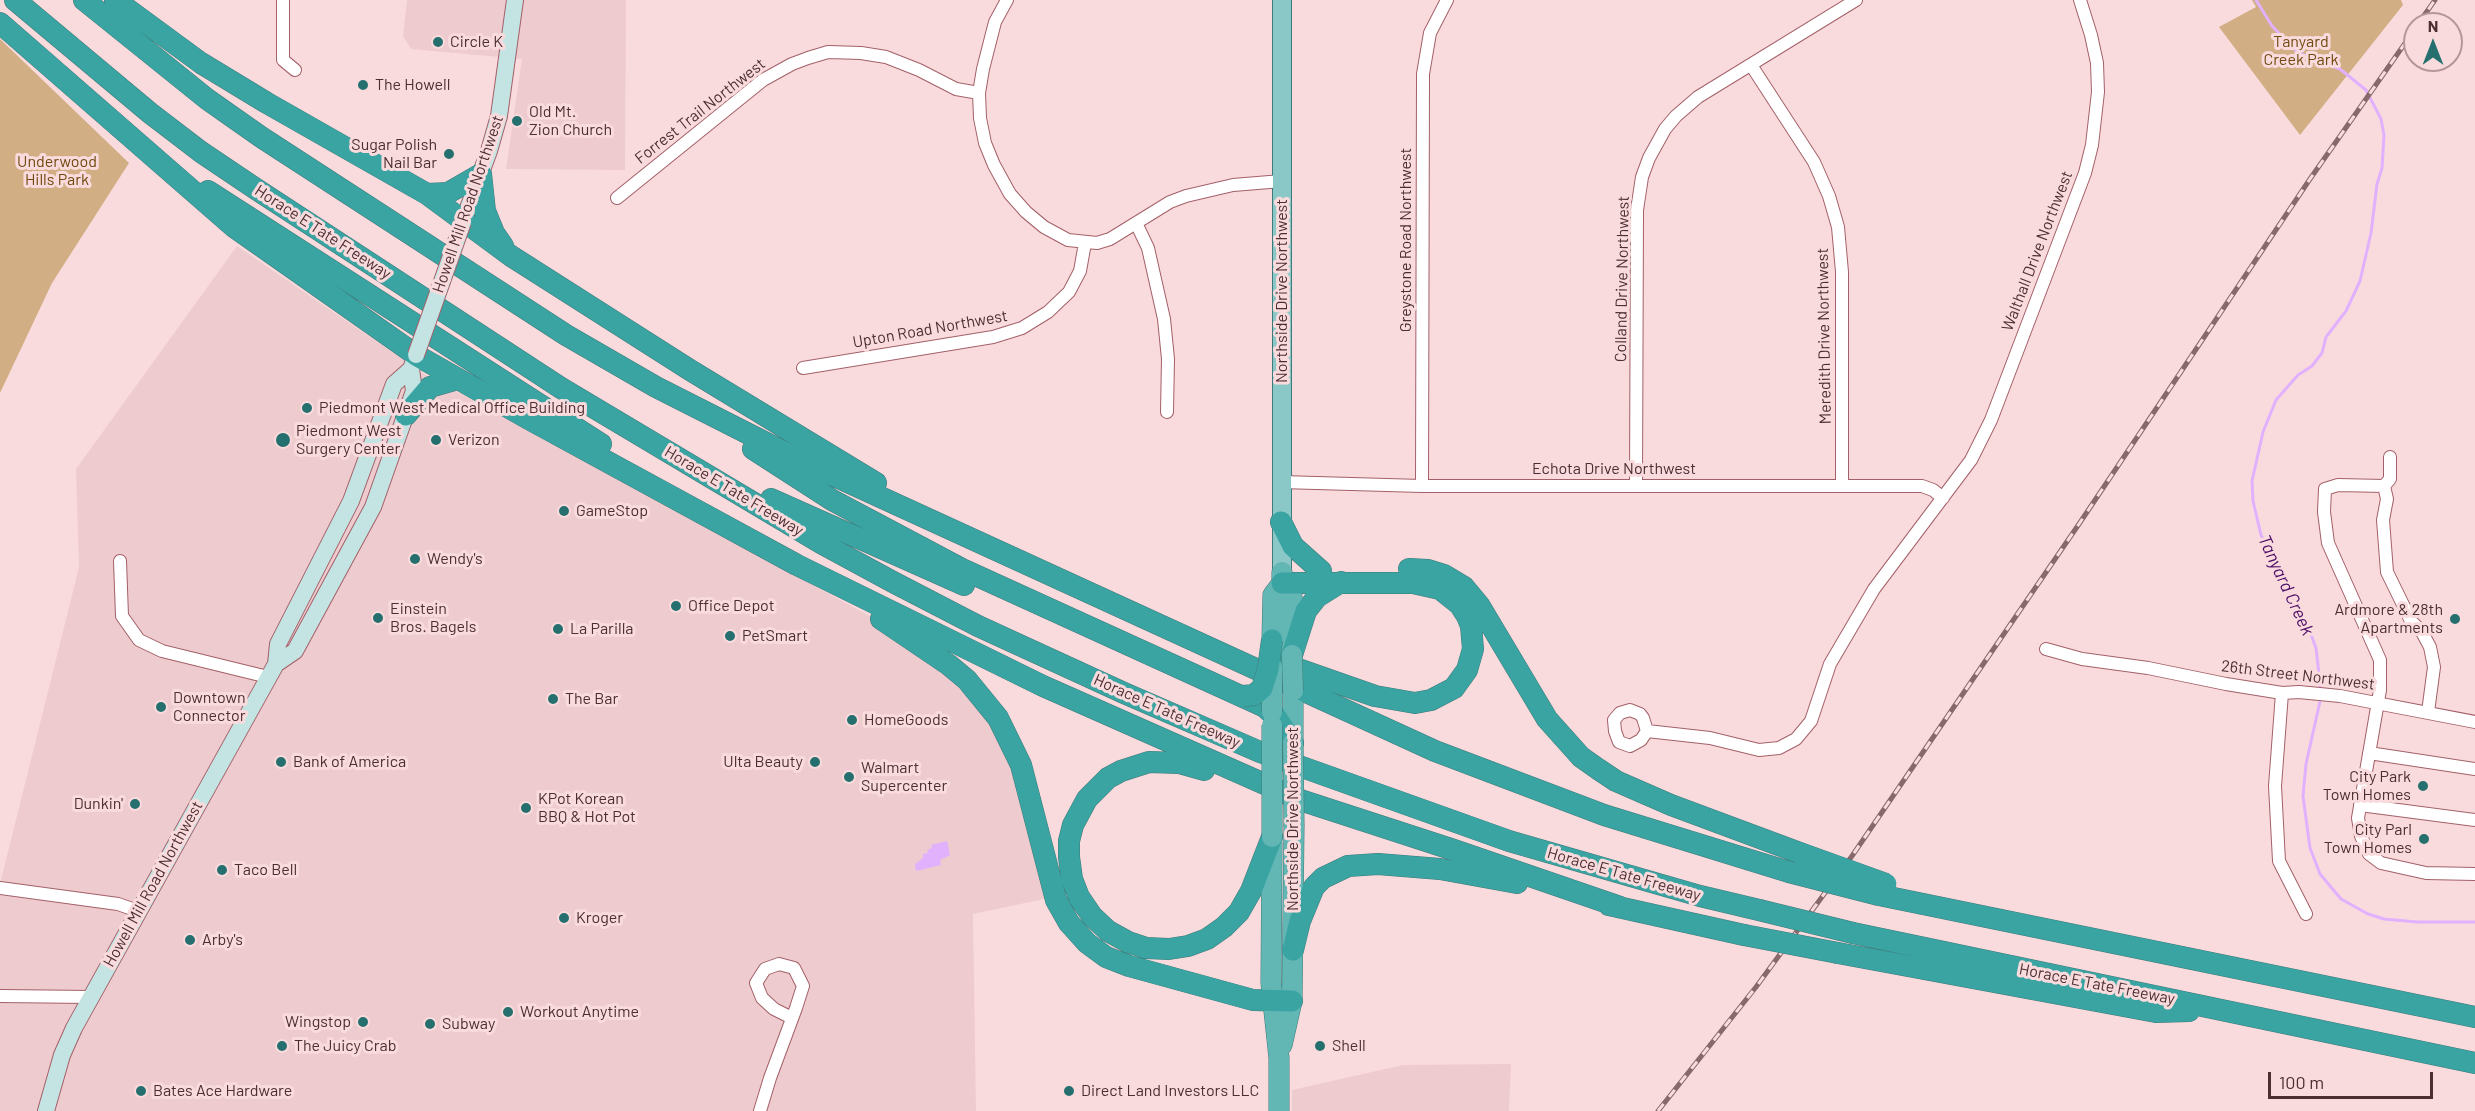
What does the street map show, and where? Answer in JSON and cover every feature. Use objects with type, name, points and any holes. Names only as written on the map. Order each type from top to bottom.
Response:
[{"type":"highway","name":"Horace E Tate Freeway","points":[[15,0],[106,77],[201,152],[561,388],[821,543],[978,626],[1260,752],[1509,841],[1689,893],[1853,933],[2475,1063]]},
{"type":"highway","points":[[84,0],[207,99],[271,144],[556,328],[657,387],[831,500],[953,572],[1267,718]]},
{"type":"highway","points":[[115,0],[210,69],[426,194],[512,256],[690,370],[969,539]]},
{"type":"highway","points":[[0,23],[234,227],[414,362],[458,379],[797,565],[1043,686],[1303,801]]},
{"type":"highway","points":[[143,147],[196,184],[754,542]]},
{"type":"highway","points":[[426,194],[448,193],[481,174],[483,200],[489,224],[512,256]]},
{"type":"highway","points":[[406,416],[430,387],[458,379]]},
{"type":"highway","points":[[657,387],[806,463],[1435,751],[1604,816],[1789,872],[1883,890],[1946,909],[2475,1017]]},
{"type":"highway","points":[[661,448],[838,531],[953,572],[1243,696],[1293,743]]},
{"type":"highway","points":[[1281,522],[1293,546],[1321,571]]},
{"type":"highway","points":[[797,565],[949,665],[985,700],[1007,733],[1021,765],[1056,900],[1069,923],[1087,943],[1106,957],[1129,966],[1253,1000],[1292,1000]]},
{"type":"highway","points":[[1282,578],[1321,571],[1421,570],[1444,575],[1459,583],[1479,605],[1547,719],[1581,757],[1616,781],[1671,805],[1800,853],[1883,890]]},
{"type":"highway","points":[[1064,582],[1375,696],[1415,703],[1445,694],[1461,680],[1470,661],[1473,639],[1467,616],[1451,596],[1440,589],[1413,583],[1282,578]]},
{"type":"highway","name":"Northside Drive Northwest","points":[[1279,1058],[1292,1000],[1294,826],[1293,691],[1285,638],[1273,595],[1282,578]]},
{"type":"highway","points":[[1243,696],[1254,695],[1262,688],[1268,669],[1285,638],[1317,597],[1341,582]]},
{"type":"highway","name":"Northside Drive Northwest","points":[[1279,1111],[1279,1058],[1271,1001],[1272,837],[1267,718],[1285,638]]},
{"type":"highway","points":[[1267,718],[1284,703],[1293,691]]},
{"type":"highway","points":[[1272,837],[1251,891],[1239,912],[1224,927],[1206,939],[1188,946],[1169,949],[1146,948],[1128,942],[1108,931],[1092,916],[1079,897],[1072,879],[1069,841],[1080,810],[1087,799],[1108,778],[1135,766],[1149,762],[1179,763],[1454,850],[1620,907]]},
{"type":"highway","points":[[1293,950],[1300,921],[1314,887],[1335,870],[1354,865],[1378,864],[1472,874],[1743,935],[2156,1012],[2223,1009]]},
{"type":"main road","name":"Howell Mill Road Northwest","points":[[272,670],[295,651],[373,507],[414,391],[414,362],[481,174],[499,116],[515,0]]},
{"type":"main road","name":"Northside Drive Northwest","points":[[1282,0],[1282,578]]},
{"type":"main road","name":"Howell Mill Road Northwest","points":[[46,1111],[62,1055],[91,997],[272,670],[278,644],[351,501],[394,384],[414,362]]},
{"type":"street","points":[[283,0],[283,60],[295,70]]},
{"type":"street","points":[[1007,0],[995,22],[983,69],[980,118],[985,143],[1010,194],[1044,227],[1068,240],[1085,243],[1110,239],[1170,202],[1202,190],[1282,181]]},
{"type":"street","name":"Greystone Road Northwest","points":[[1422,486],[1423,74],[1430,33],[1447,0]]},
{"type":"street","name":"Colland Drive Northwest","points":[[1636,486],[1637,210],[1642,177],[1656,143],[1676,116],[1698,97],[1856,0]]},
{"type":"street","name":"Walthall Drive Northwest","points":[[1647,731],[1710,738],[1758,750],[1779,748],[1796,739],[1811,721],[1830,664],[1874,589],[1971,460],[1991,420],[2085,173],[2092,145],[2098,92],[2097,63],[2080,0]]},
{"type":"street","name":"Forrest Trail Northwest","points":[[617,198],[763,80],[792,64],[828,52],[861,53],[886,57],[919,70],[956,89],[980,93]]},
{"type":"street","name":"Meredith Drive Northwest","points":[[1750,65],[1814,162],[1829,196],[1838,227],[1842,272],[1842,486]]},
{"type":"street","points":[[1136,223],[1148,248],[1164,319],[1168,359],[1167,412]]},
{"type":"street","name":"Upton Road Northwest","points":[[804,368],[993,337],[1022,328],[1048,312],[1069,292],[1080,271],[1085,243]]},
{"type":"street","points":[[2384,486],[2390,479],[2390,457]]},
{"type":"street","name":"Echota Drive Northwest","points":[[1281,482],[1422,486],[1922,486],[1944,498]]},
{"type":"street","points":[[2384,486],[2338,485],[2325,489],[2324,512],[2328,543],[2380,660],[2378,702],[2358,818],[2361,836],[2368,854],[2381,863],[2426,873],[2475,873]]},
{"type":"street","points":[[2384,486],[2387,500],[2382,520],[2387,572],[2411,621],[2422,632],[2430,647],[2434,668],[2428,712]]},
{"type":"street","points":[[120,561],[122,616],[139,640],[162,651],[272,670]]},
{"type":"street","name":"26th Street Northwest","points":[[2046,650],[2082,659],[2148,668],[2282,693],[2299,692],[2378,702],[2475,722]]},
{"type":"street","points":[[2282,693],[2276,786],[2279,861],[2306,914]]},
{"type":"street","points":[[2369,753],[2475,769]]},
{"type":"street","points":[[2360,805],[2475,820]]},
{"type":"street","points":[[0,888],[118,903],[138,911]]},
{"type":"street","points":[[760,1111],[792,1018],[803,986],[794,968],[779,964],[765,969],[756,983],[762,998],[774,1009],[792,1018]]},
{"type":"street","points":[[0,996],[91,997]]},
{"type":"shaded area","points":[[407,0],[626,0],[625,170],[506,169],[522,59],[411,49],[403,36]]},
{"type":"shaded area","points":[[237,246],[424,374],[888,626],[1011,734],[1058,896],[973,914],[976,1111],[0,1111],[0,884],[79,567],[76,469]]},
{"type":"shaded area","points":[[947,841],[950,855],[940,860],[941,865],[916,871],[915,864],[923,858],[923,854],[928,853],[927,850],[932,848],[931,845]]},
{"type":"shaded area","points":[[1511,1064],[1509,1111],[1292,1111],[1292,1090],[1403,1065]]},
{"type":"green space","name":"Tanyard Creek Park","points":[[2252,0],[2401,0],[2403,5],[2300,135],[2219,27],[2256,7]]},
{"type":"green space","name":"Underwood Hills Park","points":[[0,39],[129,163],[52,283],[0,393]]},
{"type":"waterway","name":"Tanyard Creek","points":[[2256,0],[2272,26],[2295,50],[2309,58],[2340,69],[2366,90],[2381,119],[2384,135],[2382,168],[2377,184],[2371,233],[2360,281],[2346,311],[2326,337],[2322,353],[2312,366],[2298,375],[2276,400],[2263,432],[2252,481],[2253,501],[2261,535],[2316,648],[2321,691]]},
{"type":"waterway","name":"Tanyard Creek","points":[[2321,697],[2306,764],[2303,796],[2310,848],[2320,874],[2341,899],[2368,914],[2384,919],[2417,922],[2475,922]]},
{"type":"railway","points":[[2426,12],[2435,0]]},
{"type":"railway","points":[[1658,1111],[1756,987],[1852,856],[2079,524],[2310,179],[2403,46]]},
{"type":"place","name":"Circle K","points":[[438,42]]},
{"type":"place","name":"The Howell","points":[[363,85]]},
{"type":"place","name":"Old Mt. Zion Church","points":[[517,121]]},
{"type":"place","name":"Sugar Polish Nail Bar","points":[[449,154]]},
{"type":"place","name":"Piedmont West Medical Office Building","points":[[307,408]]},
{"type":"place","name":"Piedmont West Surgery Center","points":[[283,440]]},
{"type":"place","name":"Verizon","points":[[436,440]]},
{"type":"place","name":"GameStop","points":[[564,511]]},
{"type":"place","name":"Wendy's","points":[[415,559]]},
{"type":"place","name":"Office Depot","points":[[676,606]]},
{"type":"place","name":"Einstein Bros. Bagels","points":[[378,618]]},
{"type":"place","name":"Ardmore & 28th Apartments","points":[[2455,619]]},
{"type":"place","name":"La Parilla","points":[[558,629]]},
{"type":"place","name":"PetSmart","points":[[730,636]]},
{"type":"place","name":"The Bar","points":[[553,699]]},
{"type":"place","name":"Downtown Connector","points":[[161,707]]},
{"type":"place","name":"HomeGoods","points":[[852,720]]},
{"type":"place","name":"Bank of America","points":[[281,762]]},
{"type":"place","name":"Ulta Beauty","points":[[815,762]]},
{"type":"place","name":"Walmart Supercenter","points":[[849,777]]},
{"type":"place","name":"City Park Town Homes","points":[[2423,786]]},
{"type":"place","name":"Dunkin'","points":[[135,804]]},
{"type":"place","name":"KPot Korean BBQ & Hot Pot","points":[[526,808]]},
{"type":"place","name":"City Parl Town Homes","points":[[2424,839]]},
{"type":"place","name":"Taco Bell","points":[[222,870]]},
{"type":"place","name":"Kroger","points":[[564,918]]},
{"type":"place","name":"Arby's","points":[[190,940]]},
{"type":"place","name":"Workout Anytime","points":[[508,1012]]},
{"type":"place","name":"Wingstop","points":[[363,1022]]},
{"type":"place","name":"Subway","points":[[430,1024]]},
{"type":"place","name":"The Juicy Crab","points":[[282,1046]]},
{"type":"place","name":"Shell","points":[[1320,1046]]},
{"type":"place","name":"Bates Ace Hardware","points":[[141,1091]]},
{"type":"place","name":"Direct Land Investors LLC","points":[[1069,1091]]}]
